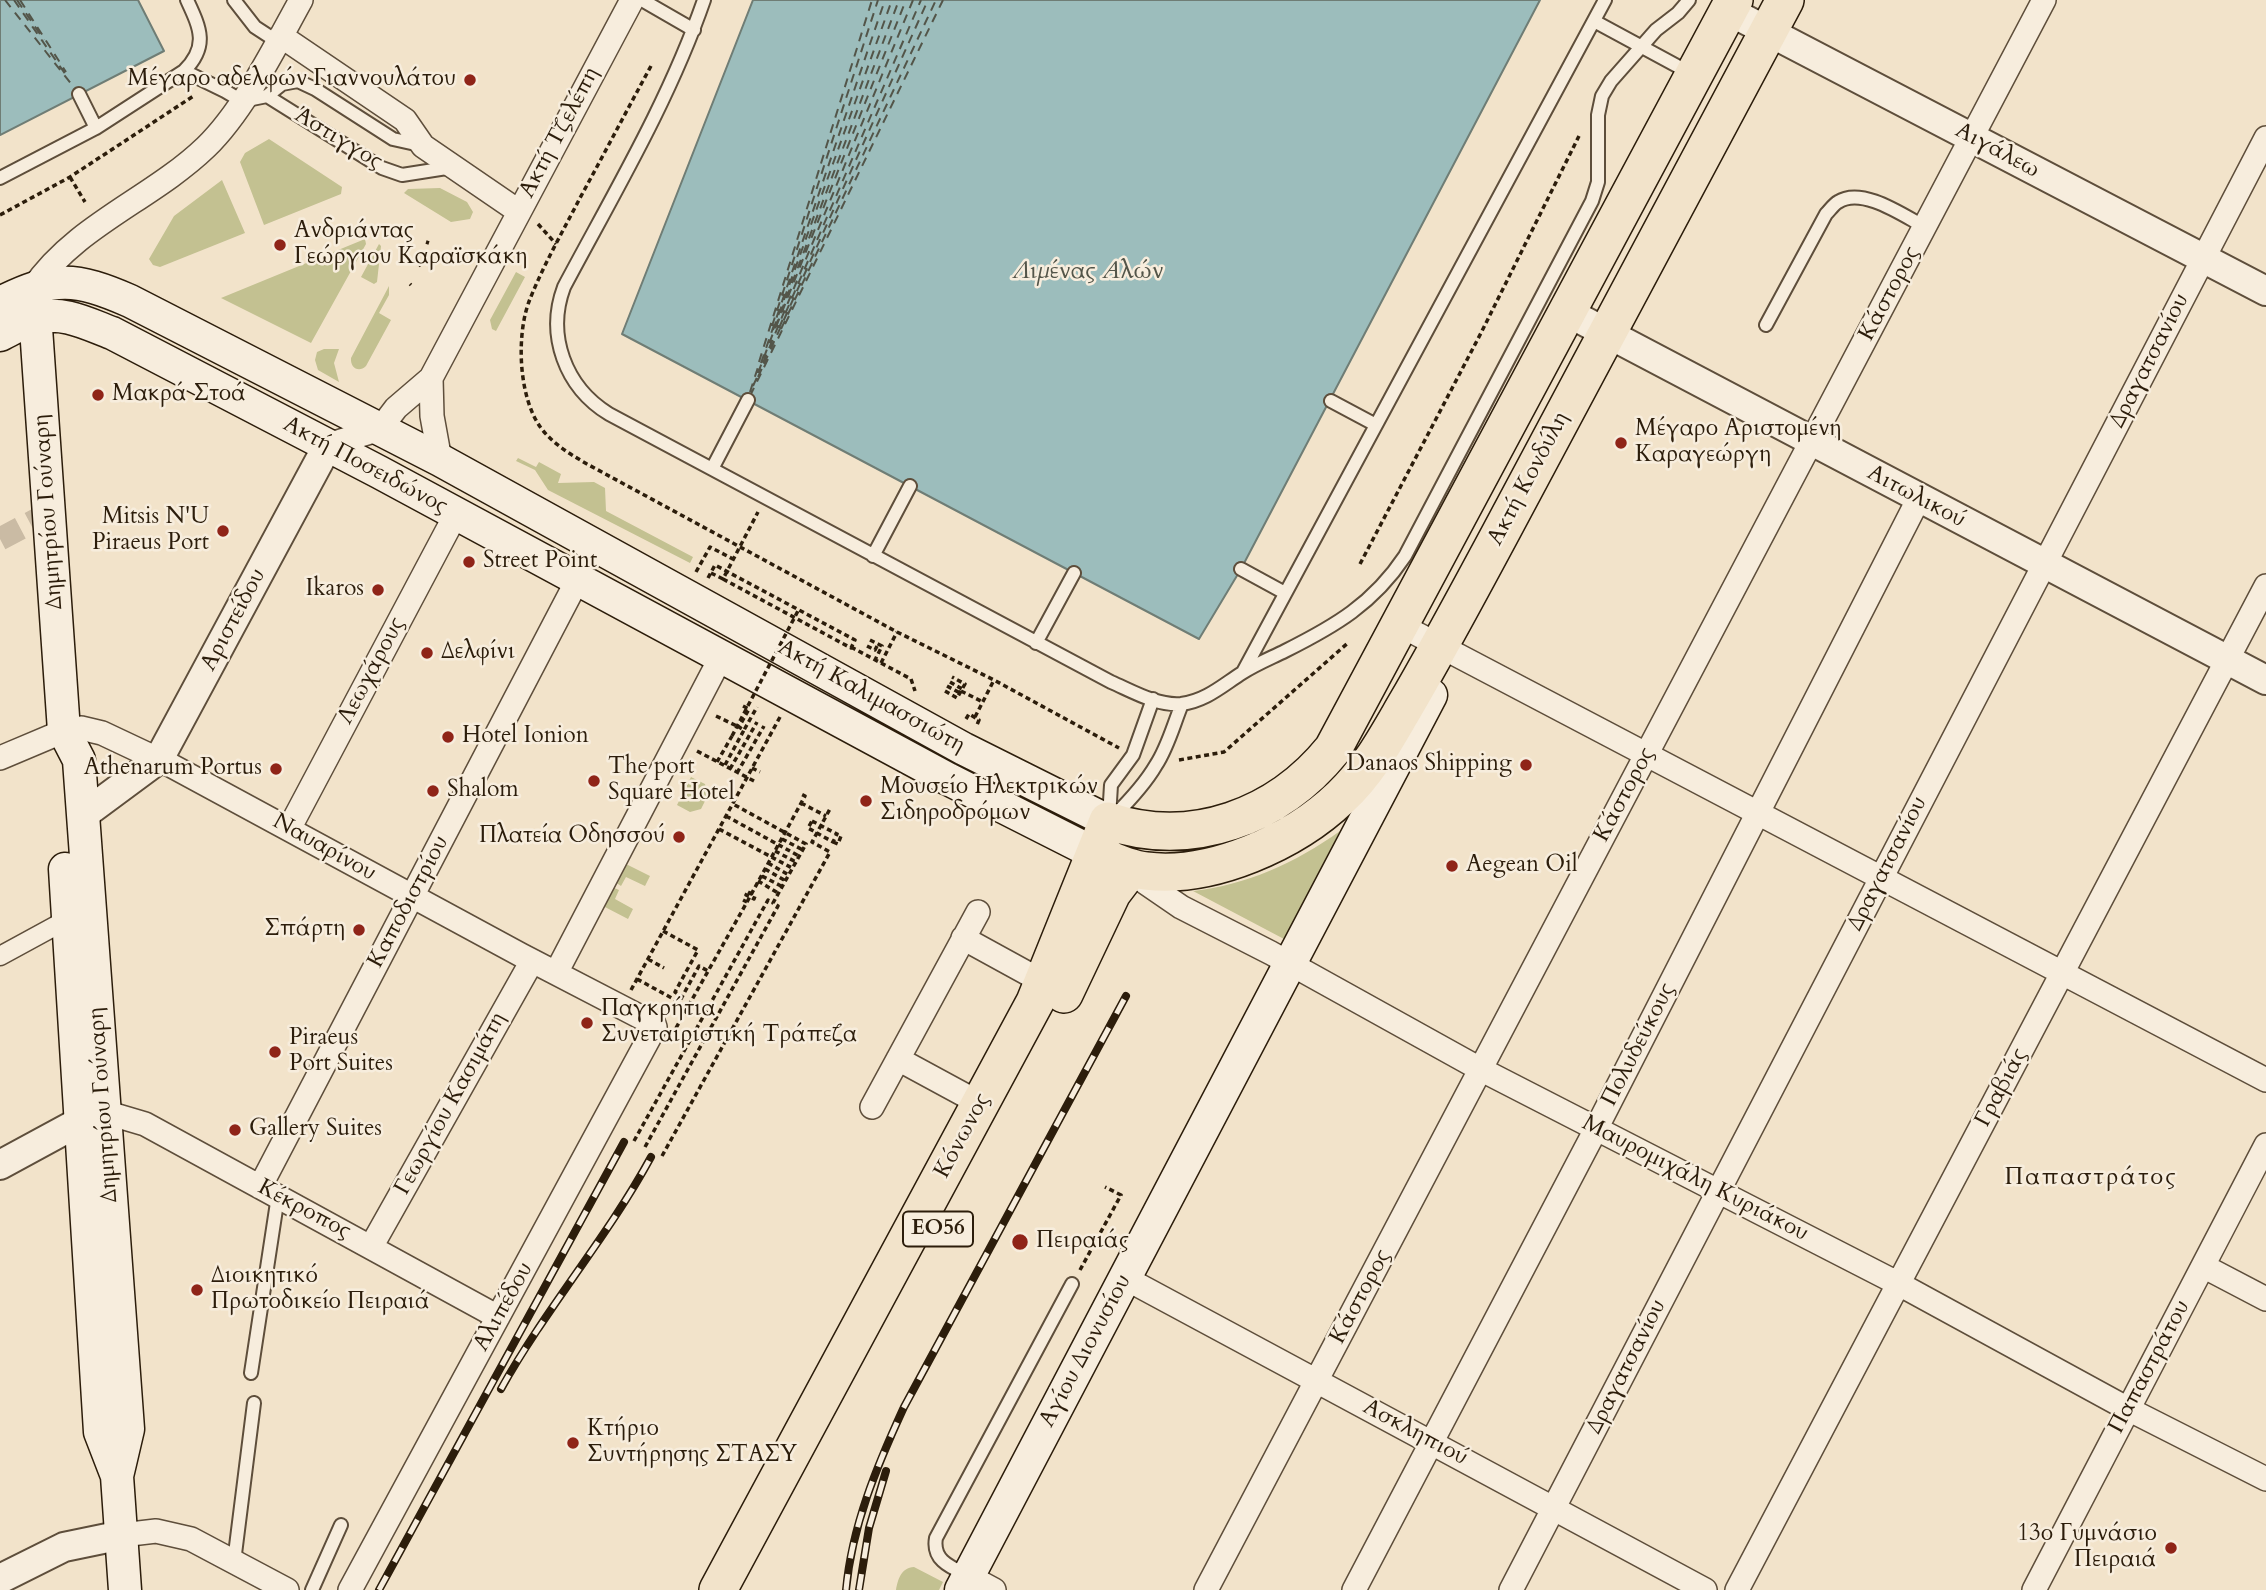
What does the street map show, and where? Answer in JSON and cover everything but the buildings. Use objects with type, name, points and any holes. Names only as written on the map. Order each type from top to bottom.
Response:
[{"type":"main road","name":"Ακτή Κονδύλη","points":[[1289,964],[1434,688],[1438,676],[1440,646],[1786,0]]},
{"type":"main road","name":"Ακτή Κονδύλη","points":[[1399,625],[1731,5]]},
{"type":"main road","name":"Ακτή Ποσειδώνος","points":[[0,335],[34,303],[63,281],[100,288],[232,352],[440,460]]},
{"type":"main road","name":"Ακτή Ποσειδώνος","points":[[0,303],[34,303],[112,333],[328,445],[721,657]]},
{"type":"main road","name":"Δημητρίου Γούναρη","points":[[34,303],[64,733],[58,761],[68,919],[128,1429],[117,1476],[125,1590]]},
{"type":"main road","name":"Ακτή Καλιμασσιώτη","points":[[440,460],[964,749],[1108,821],[1133,829],[1161,832],[1203,828],[1246,815],[1284,796],[1308,777],[1333,749],[1399,625]]},
{"type":"main road","name":"Ακτή Καλιμασσιώτη","points":[[721,657],[960,785],[1096,854],[1131,868],[1171,872],[1219,863],[1263,849],[1308,824],[1342,796],[1369,766],[1440,646]]},
{"type":"main road","name":"Δημητρίου Γούναρη","points":[[64,733],[79,760],[93,1118]]},
{"type":"main road","name":"Κόνωνος","points":[[718,1590],[1045,983],[1108,821]]},
{"type":"main road","name":"Κόνωνος","points":[[743,1590],[1056,1009],[1112,893],[1131,868]]},
{"type":"main road","name":"Αγίου Διονυσίου","points":[[974,1585],[1125,1278],[1289,964]]},
{"type":"street","points":[[34,303],[49,266],[72,245],[151,191],[207,147],[242,101],[301,0]]},
{"type":"street","name":"Ακτή Τζελέπη","points":[[380,429],[396,408],[430,378],[632,0]]},
{"type":"street","name":"Κάστορος","points":[[1206,1590],[2044,0]]},
{"type":"street","name":"Αιγάλεω","points":[[1731,5],[1769,32],[2266,291]]},
{"type":"street","name":"Άστιγγος","points":[[280,39],[405,120],[423,146],[518,211]]},
{"type":"street","name":"Δραγατσανίου","points":[[1511,1590],[2266,138]]},
{"type":"street","name":"Αιτωλικού","points":[[1567,312],[2266,680]]},
{"type":"street","points":[[430,378],[432,416],[440,460]]},
{"type":"street","points":[[328,445],[380,429]]},
{"type":"street","name":"Αριστείδου","points":[[82,816],[159,759],[328,445]]},
{"type":"street","name":"Πολυδεύκους","points":[[1354,1590],[1596,1129],[1919,498]]},
{"type":"street","name":"Λεωχάρους","points":[[289,829],[456,514]]},
{"type":"street","name":"Καποδιστρίου","points":[[269,1192],[412,896],[578,579]]},
{"type":"street","name":"Γραβιάς","points":[[1737,1590],[2266,586]]},
{"type":"street","points":[[1399,625],[2266,1080]]},
{"type":"street","points":[[556,973],[721,657]]},
{"type":"street","name":"Ναυαρίνου","points":[[64,733],[93,729],[159,759],[532,961],[665,1026]]},
{"type":"street","points":[[0,758],[64,733]]},
{"type":"street","name":"Μαυρομιχάλη Κυριάκου","points":[[1131,868],[1146,883],[1181,907],[1480,1069],[1899,1284],[2128,1409],[2266,1479]]},
{"type":"street","points":[[872,1107],[978,912]]},
{"type":"street","points":[[0,956],[68,919]]},
{"type":"street","points":[[963,938],[1045,983]]},
{"type":"street","name":"Γεωργίου Κασιμάτη","points":[[371,1247],[532,961]]},
{"type":"street","name":"Αλιπέδου","points":[[350,1590],[655,1031],[665,1026]]},
{"type":"street","points":[[898,1059],[981,1104]]},
{"type":"street","name":"Κέκροπος","points":[[93,1118],[118,1116],[145,1124],[498,1317]]},
{"type":"street","points":[[0,1165],[93,1118]]},
{"type":"street","name":"Παπαστράτου","points":[[2034,1590],[2266,1145]]},
{"type":"street","points":[[2203,1266],[2266,1299]]},
{"type":"street","name":"Ασκληπιού","points":[[1125,1278],[1705,1590]]},
{"type":"street","points":[[0,1579],[64,1547],[144,1531],[168,1532],[191,1539],[287,1590]]},
{"type":"lane","points":[[0,178],[96,128],[184,71],[198,53],[200,42],[200,32],[187,0]]},
{"type":"lane","points":[[234,0],[255,27],[280,39]]},
{"type":"lane","points":[[642,0],[694,30]]},
{"type":"lane","points":[[704,0],[694,30],[658,110],[557,305],[559,345],[578,389],[594,405],[1036,643],[1111,682],[1153,699],[1182,704],[1206,697],[1242,673],[1345,618],[1369,600],[1391,577],[1405,556],[1592,201],[1598,182],[1600,160],[1597,137],[1602,96],[1611,80],[1656,30],[1678,13],[1689,0]]},
{"type":"lane","points":[[1242,673],[1605,0]]},
{"type":"lane","points":[[1594,21],[1694,75]]},
{"type":"lane","points":[[184,71],[242,101]]},
{"type":"lane","name":"Άστιγγος","points":[[242,101],[267,96],[282,84],[298,81],[393,139],[423,146]]},
{"type":"lane","points":[[79,94],[96,128]]},
{"type":"lane","name":"Άστιγγος","points":[[267,96],[382,168],[402,175],[453,167]]},
{"type":"lane","points":[[1766,325],[1826,214],[1839,201],[1860,197],[1875,201],[1925,227]]},
{"type":"lane","points":[[712,469],[748,400]]},
{"type":"lane","points":[[1331,401],[1376,425]]},
{"type":"lane","points":[[873,556],[911,486]]},
{"type":"lane","points":[[1241,569],[1284,593]]},
{"type":"lane","points":[[1036,643],[1074,573]]},
{"type":"lane","points":[[1108,821],[1111,785],[1132,755],[1153,699]]},
{"type":"lane","points":[[1108,821],[1134,796],[1137,788],[1157,765],[1182,704]]},
{"type":"lane","points":[[251,1373],[269,1192]]},
{"type":"lane","points":[[974,1585],[940,1559],[935,1551],[936,1538],[1072,1284]]},
{"type":"lane","points":[[233,1562],[254,1403]]},
{"type":"lane","points":[[312,1590],[341,1525]]},
{"type":"path","points":[[651,66],[556,244],[529,301],[521,347],[526,390],[540,426],[568,453],[880,622]]},
{"type":"path","points":[[0,215],[70,177],[211,84]]},
{"type":"path","points":[[1360,564],[1481,333],[1579,136]]},
{"type":"path","points":[[70,177],[85,202]]},
{"type":"path","points":[[541,226],[556,244]]},
{"type":"path","points":[[723,579],[765,498]]},
{"type":"path","points":[[695,574],[710,547],[733,559]]},
{"type":"path","points":[[851,647],[855,640],[715,565],[711,573],[911,679],[915,691]]},
{"type":"path","points":[[739,725],[799,610]]},
{"type":"path","points":[[881,663],[897,632]]},
{"type":"path","points":[[870,640],[882,646],[875,660]]},
{"type":"path","points":[[867,646],[875,650],[878,644]]},
{"type":"path","points":[[975,717],[994,680]]},
{"type":"path","points":[[948,684],[965,684],[961,691],[957,698],[948,684]]},
{"type":"path","points":[[961,691],[983,702]]},
{"type":"path","points":[[725,766],[758,705]]},
{"type":"path","points":[[717,762],[749,709],[743,706]]},
{"type":"path","points":[[966,719],[969,714],[975,717],[979,720],[977,725]]},
{"type":"path","points":[[714,715],[739,725],[744,730]]},
{"type":"path","points":[[622,1007],[780,717]]},
{"type":"path","points":[[730,769],[757,722]]},
{"type":"path","points":[[737,773],[764,726]]},
{"type":"path","points":[[687,746],[754,781]]},
{"type":"path","points":[[752,768],[760,772]]},
{"type":"path","points":[[665,1026],[708,971],[805,796],[801,794]]},
{"type":"path","points":[[801,803],[826,816]]},
{"type":"path","points":[[733,804],[806,844],[773,903]]},
{"type":"path","points":[[662,1156],[830,852],[812,842],[823,836],[827,828],[826,816],[831,807]]},
{"type":"path","points":[[726,816],[799,856]]},
{"type":"path","points":[[823,836],[838,844],[841,836],[827,828]]},
{"type":"path","points":[[823,836],[827,828]]},
{"type":"path","points":[[823,836],[827,828]]},
{"type":"path","points":[[719,829],[792,868]]},
{"type":"path","points":[[782,839],[803,850]]},
{"type":"path","points":[[775,850],[796,862]]},
{"type":"path","points":[[768,863],[789,874]]},
{"type":"path","points":[[765,869],[786,881]]},
{"type":"path","points":[[694,875],[699,878]]},
{"type":"path","points":[[762,876],[782,887]]},
{"type":"path","points":[[758,881],[779,893]]},
{"type":"path","points":[[634,1140],[768,900],[778,906],[645,1147]]},
{"type":"path","points":[[663,931],[698,950],[675,992],[682,996]]},
{"type":"path","points":[[695,948],[699,942]]},
{"type":"path","points":[[648,959],[664,968]]},
{"type":"path","points":[[637,979],[679,1002],[699,966],[708,971]]},
{"type":"path","points":[[1072,1284],[1121,1195],[1105,1187]]},
{"type":"shaded area","points":[[269,139],[342,187],[341,194],[264,225],[240,162],[245,153]]},
{"type":"shaded area","points":[[222,180],[245,233],[160,267],[153,265],[149,259],[174,216]]},
{"type":"shaded area","points":[[440,188],[467,202],[473,212],[470,219],[451,222],[404,193],[408,189]]},
{"type":"shaded area","points":[[365,239],[366,244],[311,343],[221,298]]},
{"type":"shaded area","points":[[379,244],[381,246],[377,282],[374,284],[361,277]]},
{"type":"shaded area","points":[[516,272],[525,277],[496,331],[492,329],[490,320]]},
{"type":"shaded area","points":[[389,286],[389,295],[379,313],[391,320],[366,366],[356,368],[351,358]]},
{"type":"shaded area","points":[[339,349],[334,363],[339,382],[318,370],[315,360],[317,352]]},
{"type":"shaded area","points":[[518,458],[536,467],[539,462],[561,474],[558,483],[594,482],[605,488],[606,511],[693,557],[690,563],[548,490],[535,470],[516,461]]},
{"type":"shaded area","points":[[691,777],[705,784],[708,795],[701,809],[690,812],[677,805]]},
{"type":"shaded area","points":[[1340,831],[1284,939],[1193,891],[1232,884],[1270,871],[1306,853]]},
{"type":"shaded area","points":[[624,863],[650,876],[645,886],[626,877],[621,886],[615,882]]},
{"type":"shaded area","points":[[612,887],[619,890],[615,899],[633,909],[628,919],[603,906]]},
{"type":"shaded area","points":[[914,1567],[943,1582],[939,1590],[896,1590],[903,1572]]},
{"type":"water","points":[[0,0],[138,0],[164,51],[0,135]]},
{"type":"water","name":"Λιμένας Αλών","points":[[753,0],[1540,0],[1241,569],[1199,639],[622,334]]},
{"type":"ferry route","points":[[5,0],[76,90]]},
{"type":"ferry route","points":[[14,0],[68,78]]},
{"type":"ferry route","points":[[17,0],[44,40]]},
{"type":"ferry route","points":[[20,0],[66,72]]},
{"type":"ferry route","points":[[759,362],[872,0]]},
{"type":"ferry route","points":[[772,326],[878,0]]},
{"type":"ferry route","points":[[761,363],[885,0]]},
{"type":"ferry route","points":[[773,330],[892,0]]},
{"type":"ferry route","points":[[758,373],[899,0]]},
{"type":"ferry route","points":[[776,327],[906,0]]},
{"type":"ferry route","points":[[763,363],[913,0]]},
{"type":"ferry route","points":[[779,328],[921,0]]},
{"type":"ferry route","points":[[764,364],[928,0]]},
{"type":"ferry route","points":[[781,329],[936,0]]},
{"type":"ferry route","points":[[750,396],[943,0]]},
{"type":"ferry route","points":[[750,392],[759,364]]},
{"type":"ferry route","points":[[758,377],[763,366]]},
{"type":"ferry route","points":[[753,386],[758,375]]},
{"type":"tunnel","points":[[0,539],[49,513]]},
{"type":"railway","points":[[846,1590],[860,1519],[875,1474],[904,1407],[1126,996]]},
{"type":"railway","points":[[379,1590],[624,1142]]},
{"type":"railway","points":[[501,1389],[651,1157]]},
{"type":"railway","points":[[859,1590],[869,1528],[886,1471]]},
{"type":"place","name":"Μέγαρο αδελφών Γιαννουλάτου","points":[[470,80]]},
{"type":"place","name":"Ανδριάντας Γεώργιου Καραϊσκάκη","points":[[280,245]]},
{"type":"place","name":"Μακρά Στοά","points":[[98,395]]},
{"type":"place","name":"Μέγαρο Αριστομένη Καραγεώργη","points":[[1621,443]]},
{"type":"place","name":"Mitsis N'U Piraeus Port","points":[[223,531]]},
{"type":"place","name":"Street Point","points":[[469,562]]},
{"type":"place","name":"Ikaros","points":[[378,590]]},
{"type":"place","name":"Δελφίνι","points":[[427,653]]},
{"type":"place","name":"Hotel Ionion","points":[[448,737]]},
{"type":"place","name":"Danaos Shipping","points":[[1526,765]]},
{"type":"place","name":"Athenarum Portus","points":[[276,769]]},
{"type":"place","name":"The port Square Hotel","points":[[594,781]]},
{"type":"place","name":"Shalom","points":[[433,791]]},
{"type":"place","name":"Μουσείο Ηλεκτρικών Σιδηροδρόμων","points":[[866,801]]},
{"type":"place","name":"Πλατεία Οδησσού","points":[[679,837]]},
{"type":"place","name":"Aegean Oil","points":[[1452,866]]},
{"type":"place","name":"Σπάρτη","points":[[359,930]]},
{"type":"place","name":"Παγκρήτια Συνεταιριστική Τράπεζα","points":[[587,1023]]},
{"type":"place","name":"Piraeus Port Suites","points":[[275,1052]]},
{"type":"place","name":"Gallery Suites","points":[[235,1130]]},
{"type":"place","name":"Πειραιάς","points":[[1020,1242]]},
{"type":"place","name":"Διοικητικό Πρωτοδικείο Πειραιά","points":[[197,1290]]},
{"type":"place","name":"Κτήριο Συντήρησης ΣΤΑΣΥ","points":[[573,1443]]},
{"type":"place","name":"13ο Γυμνάσιο Πειραιά","points":[[2171,1548]]},
{"type":"district","name":"Παπαστράτος","points":[[2091,1178]]}]
